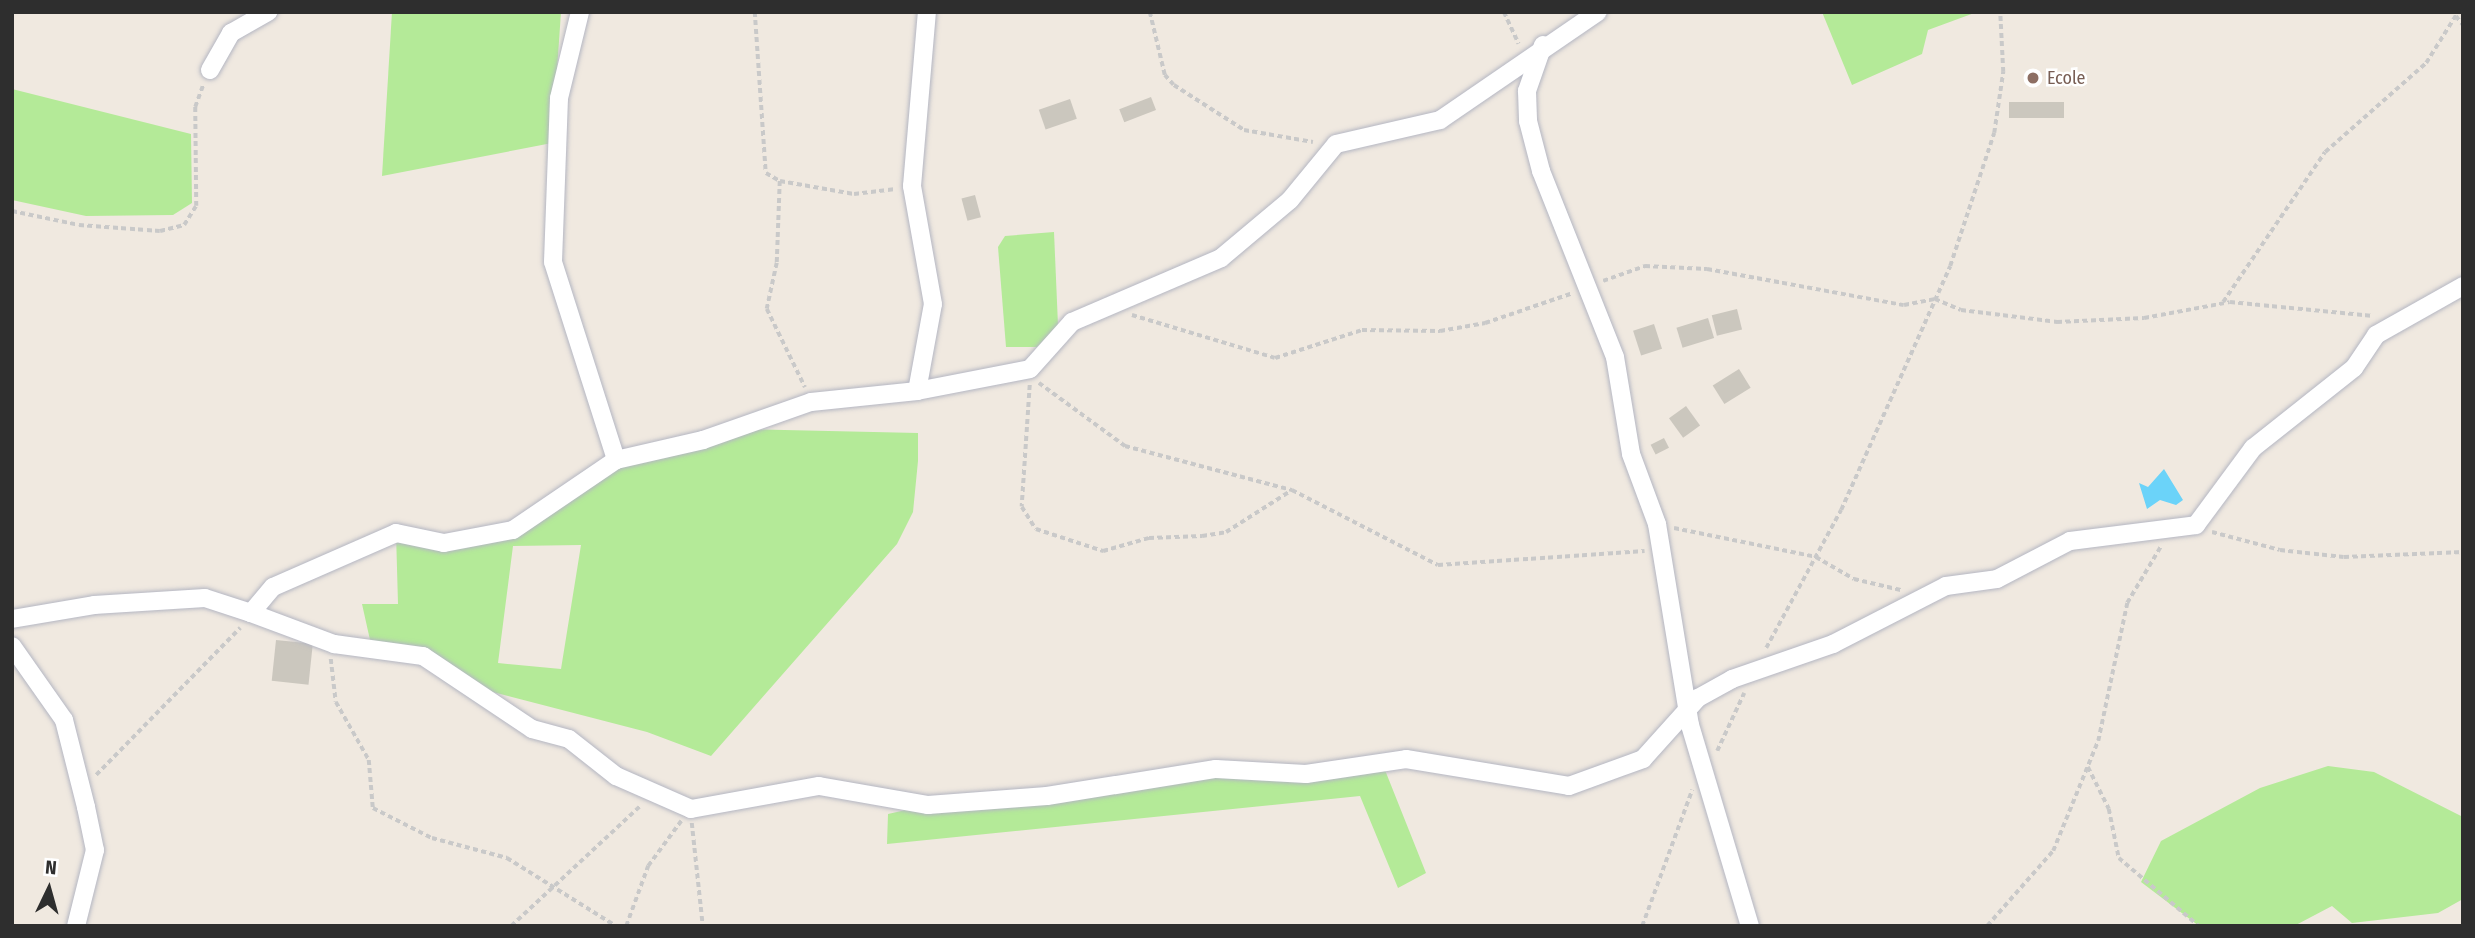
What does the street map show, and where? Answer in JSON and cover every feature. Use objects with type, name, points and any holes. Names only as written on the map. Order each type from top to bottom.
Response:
[{"type":"street","points":[[210,70],[231,33],[268,12]]},
{"type":"street","points":[[580,12],[559,98],[553,262],[615,460]]},
{"type":"street","points":[[917,391],[933,304],[912,186],[928,12]]},
{"type":"street","points":[[251,613],[273,587],[383,537],[396,533],[444,543],[513,530],[615,460],[703,440],[811,402],[917,391],[1031,369],[1061,331],[1100,307],[1221,258],[1290,200],[1336,144],[1440,120],[1544,44],[1598,12]]},
{"type":"street","points":[[1544,44],[1527,91],[1528,121],[1615,358],[1631,454],[1657,524],[1701,770],[1734,855],[1751,926]]},
{"type":"street","points":[[12,619],[94,605],[205,598],[334,644],[424,656],[532,729],[569,739],[616,776],[659,792],[691,809],[819,786],[928,805],[998,801],[1216,769],[1306,774],[1406,759],[1569,786],[1643,759],[1688,709],[1760,666],[1833,644],[1935,592],[1997,579],[2070,541],[2196,525],[2253,449],[2354,368],[2376,335],[2463,286]]},
{"type":"street","points":[[12,646],[64,720],[86,807],[94,849],[76,926]]},
{"type":"path","points":[[755,12],[766,173],[780,181],[854,194],[912,186]]},
{"type":"path","points":[[1150,12],[1165,75],[1174,85],[1244,130],[1336,144]]},
{"type":"path","points":[[1504,12],[1526,59]]},
{"type":"path","points":[[1642,926],[1701,770],[1727,739],[1760,666],[1816,556],[1935,299],[1994,133],[2003,72],[2000,12]]},
{"type":"path","points":[[2223,302],[2325,152],[2426,63],[2457,14],[2463,25]]},
{"type":"path","points":[[12,211],[79,225],[160,231],[184,225],[196,206],[195,107],[210,70]]},
{"type":"path","points":[[780,181],[777,263],[767,309],[811,402]]},
{"type":"path","points":[[1100,307],[1275,358],[1362,330],[1440,331],[1485,323],[1645,266],[1793,280],[1904,305],[1935,299],[1961,310],[2057,322],[2144,318],[2223,302],[2260,302],[2395,323]]},
{"type":"path","points":[[1031,369],[1022,507],[1036,529],[1103,551],[1149,538],[1202,536],[1226,532],[1292,490]]},
{"type":"path","points":[[1031,369],[1044,392],[1125,446],[1292,490],[1452,569],[1661,550]]},
{"type":"path","points":[[1657,524],[1816,556],[1854,579],[1935,592]]},
{"type":"path","points":[[2196,525],[2234,541],[2344,557],[2463,552]]},
{"type":"path","points":[[1988,925],[2053,850],[2088,766],[2127,603],[2170,529]]},
{"type":"path","points":[[86,807],[93,778],[109,757],[251,613]]},
{"type":"path","points":[[334,644],[329,674],[347,728],[369,760],[373,807],[432,838],[507,858],[616,926]]},
{"type":"path","points":[[2088,766],[2109,809],[2119,858],[2199,926]]},
{"type":"path","points":[[510,926],[659,792]]},
{"type":"path","points":[[626,926],[649,866],[691,809]]},
{"type":"path","points":[[691,809],[703,926]]},
{"type":"green space","points":[[392,12],[561,12],[552,143],[382,176]]},
{"type":"green space","points":[[1822,12],[1977,12],[1928,30],[1922,54],[1852,85]]},
{"type":"green space","points":[[12,89],[191,134],[192,203],[173,215],[86,216],[12,200]]},
{"type":"green space","points":[[1054,232],[1058,325],[1037,347],[1006,347],[998,247],[1005,236]]},
{"type":"green space","points":[[735,429],[918,433],[913,512],[897,544],[711,756],[647,732],[477,688],[423,656],[372,649],[362,604],[398,604],[396,533],[444,543],[513,530],[607,464]],"holes":[[[581,545],[561,669],[498,663],[513,546]]]},
{"type":"green space","points":[[1381,760],[1426,873],[1398,888],[1360,796],[887,844],[888,814],[928,805],[1216,769],[1266,775]]},
{"type":"green space","points":[[2328,766],[2374,772],[2463,817],[2463,899],[2438,913],[2352,923],[2332,906],[2294,926],[2199,926],[2141,882],[2161,841],[2260,788]]},
{"type":"water","points":[[2164,469],[2183,500],[2176,505],[2160,500],[2147,509],[2139,483],[2148,487]]},
{"type":"building","points":[[1151,97],[1156,110],[1124,122],[1119,109]]},
{"type":"building","points":[[1070,99],[1077,119],[1046,130],[1039,110]]},
{"type":"building","points":[[2009,102],[2064,102],[2064,118],[2009,118]]},
{"type":"building","points":[[975,195],[981,217],[967,221],[961,199]]},
{"type":"building","points":[[1737,309],[1742,329],[1717,336],[1712,315]]},
{"type":"building","points":[[1708,318],[1714,338],[1683,348],[1676,328]]},
{"type":"building","points":[[1654,324],[1662,349],[1641,356],[1633,331]]},
{"type":"building","points":[[1739,369],[1751,388],[1724,404],[1713,385]]},
{"type":"building","points":[[1686,406],[1700,425],[1683,438],[1669,418]]},
{"type":"building","points":[[1664,438],[1669,448],[1656,455],[1651,445]]},
{"type":"building","points":[[276,640],[313,644],[309,685],[272,681]]},
{"type":"place","name":"Ecole","points":[[2033,78]]}]
